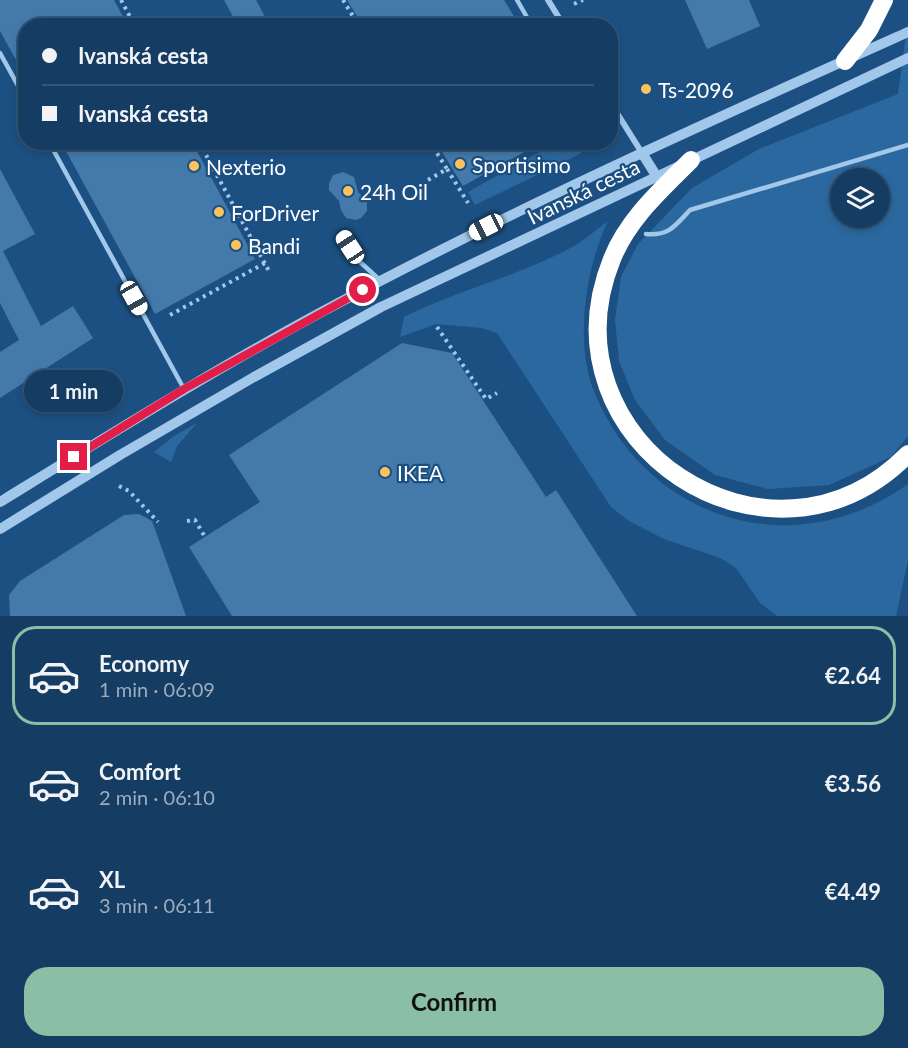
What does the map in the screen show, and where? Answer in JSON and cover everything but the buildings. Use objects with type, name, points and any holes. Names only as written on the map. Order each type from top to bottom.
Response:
[{"type":"highway","points":[[844,61],[869,30],[884,0]]},
{"type":"highway","points":[[691,160],[630,226],[613,258],[601,298],[598,335],[602,365],[618,409],[634,435],[664,467],[702,490],[729,501],[772,508],[814,505],[852,493],[883,476],[908,454]]},
{"type":"street","points":[[548,0],[559,18]]},
{"type":"street","name":"Ivanská cesta","points":[[0,502],[184,389],[381,281],[486,227],[642,153],[908,32]]},
{"type":"street","name":"Ivanská cesta","points":[[0,529],[140,443],[381,307],[908,58]]},
{"type":"street","points":[[618,115],[657,177]]},
{"type":"lane","points":[[517,0],[527,18]]},
{"type":"lane","points":[[0,53],[18,86]]},
{"type":"lane","points":[[646,234],[658,235],[672,229],[690,210],[908,146]]},
{"type":"lane","points":[[53,150],[184,389]]},
{"type":"lane","points":[[342,236],[360,262],[381,281]]},
{"type":"path","points":[[121,0],[131,18]]},
{"type":"path","points":[[344,0],[354,18]]},
{"type":"path","points":[[574,4],[583,0]]},
{"type":"path","points":[[203,150],[270,273]]},
{"type":"path","points":[[435,150],[468,203]]},
{"type":"path","points":[[428,180],[447,170]]},
{"type":"path","points":[[170,315],[265,263]]},
{"type":"path","points":[[437,327],[486,399],[497,393]]},
{"type":"path","points":[[119,486],[129,491],[158,522]]},
{"type":"path","points":[[187,521],[195,520],[205,537]]},
{"type":"shaded area","points":[[908,20],[908,436],[891,457],[829,485],[768,489],[715,475],[665,440],[635,400],[619,361],[615,320],[621,277],[638,244],[692,188],[759,149],[898,94]]},
{"type":"shaded area","points":[[543,150],[583,150],[580,154],[475,205],[468,192]]},
{"type":"shaded area","points":[[608,221],[593,261],[588,284],[584,330],[585,353],[595,394],[619,438],[651,473],[688,500],[729,517],[774,525],[819,522],[864,509],[908,484],[908,560],[896,616],[777,616],[760,603],[736,568],[720,558],[664,539],[629,521],[611,507],[497,333],[482,328],[436,324],[400,337],[404,317],[446,298],[553,257],[578,243]]},
{"type":"shaded area","points":[[197,423],[177,446],[171,462],[154,452],[174,436]]},
{"type":"place","name":"Ts-2096","points":[[646,89]]},
{"type":"place","name":"Sportisimo","points":[[460,164]]},
{"type":"place","name":"Nexterio","points":[[194,166]]},
{"type":"place","name":"24h Oil","points":[[348,191]]},
{"type":"place","name":"ForDriver","points":[[219,212]]},
{"type":"place","name":"Bandi","points":[[236,245]]},
{"type":"place","name":"IKEA","points":[[385,472]]},
{"type":"route","points":[[74,457],[184,389],[363,290]]}]
